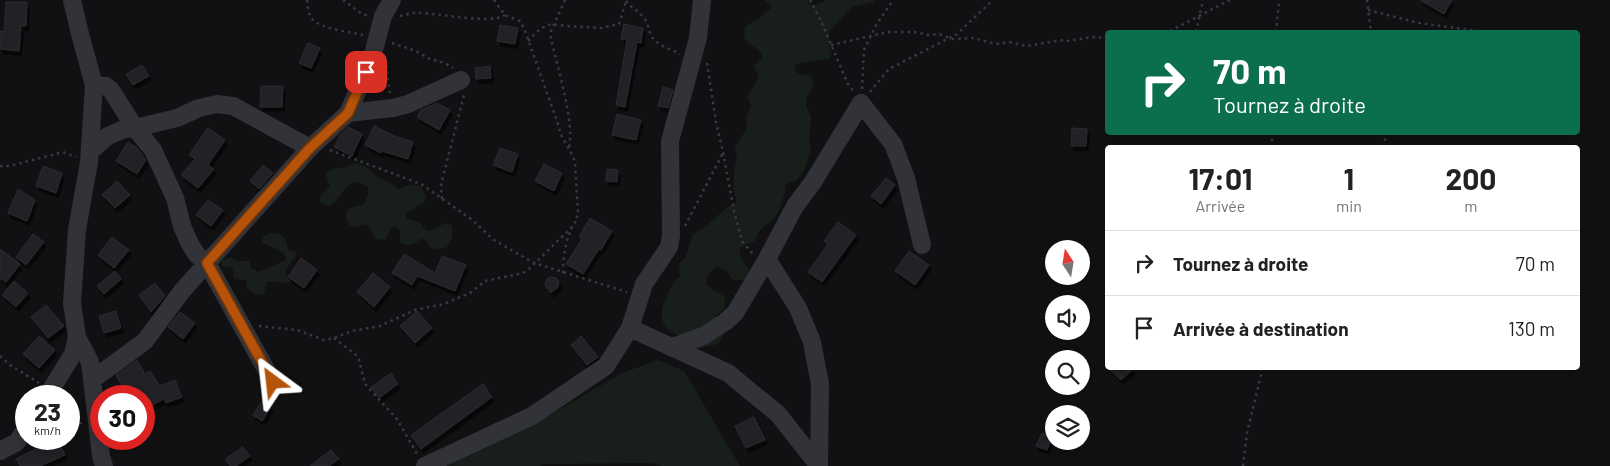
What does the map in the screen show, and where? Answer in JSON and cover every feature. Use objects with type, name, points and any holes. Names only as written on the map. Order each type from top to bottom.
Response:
[{"type":"street","points":[[72,0],[94,85],[89,156],[77,230],[72,303],[77,337],[90,362],[101,456],[104,466]]},
{"type":"street","points":[[92,380],[145,341],[182,291],[310,148],[348,113],[372,58],[383,16],[392,0]]},
{"type":"street","points":[[422,462],[532,416],[606,366],[630,328],[644,284],[669,247],[671,236],[670,141],[698,38],[702,0]]},
{"type":"street","points":[[348,113],[393,108],[408,104],[461,80]]},
{"type":"street","points":[[94,85],[106,86],[112,90],[135,128],[153,150],[174,198],[182,226],[190,244],[197,255],[207,263],[273,382]]},
{"type":"street","points":[[673,347],[703,336],[725,322],[734,313],[767,258],[794,206],[813,182],[861,103],[893,144],[906,178],[922,246]]},
{"type":"street","points":[[89,156],[108,136],[124,129],[177,118],[200,108],[217,104],[233,106],[310,148]]},
{"type":"street","points":[[767,258],[798,308],[812,342],[820,384],[819,466]]},
{"type":"street","points":[[630,328],[728,373],[778,414],[819,466]]},
{"type":"street","points":[[54,385],[73,354],[77,337]]},
{"type":"street","points":[[0,451],[15,443]]},
{"type":"path","points":[[343,0],[362,14],[383,16],[397,16],[418,12],[462,18],[498,18],[506,15]]},
{"type":"path","points":[[494,0],[506,15],[520,21],[524,28],[559,127],[560,135],[569,147],[575,162],[578,213],[566,241],[563,273]]},
{"type":"path","points":[[565,0],[551,31],[551,39],[570,124],[571,140],[569,147]]},
{"type":"path","points":[[810,0],[848,84],[861,103]]},
{"type":"path","points":[[861,103],[864,50],[893,0]]},
{"type":"path","points":[[861,103],[889,70],[957,34],[993,0]]},
{"type":"path","points":[[1197,30],[1203,0]]},
{"type":"path","points":[[1172,30],[1230,0]]},
{"type":"path","points":[[1276,30],[1279,0]]},
{"type":"path","points":[[1367,0],[1371,30]]},
{"type":"path","points":[[528,41],[540,30],[554,23],[567,26],[601,28],[619,24],[626,1]]},
{"type":"path","points":[[626,1],[630,7],[643,16],[647,22],[651,37],[657,43],[692,60]]},
{"type":"path","points":[[1368,10],[1419,22],[1472,30]]},
{"type":"path","points":[[831,45],[872,34],[888,32],[915,32],[925,35],[939,34],[950,38],[973,38],[996,44],[1010,42],[1026,46],[1063,40],[1105,38]]},
{"type":"path","points":[[698,38],[706,57],[716,122],[742,241],[752,254],[767,258]]},
{"type":"path","points":[[386,63],[389,76],[388,91],[391,94],[390,104],[393,108]]},
{"type":"path","points":[[442,199],[441,185],[465,90],[465,84],[461,80]]},
{"type":"path","points":[[310,148],[332,151],[421,184],[471,219],[494,240],[534,263],[640,296]]},
{"type":"path","points":[[0,166],[10,166],[63,152],[89,156]]},
{"type":"path","points":[[685,226],[690,220],[724,152]]},
{"type":"path","points":[[241,325],[250,324],[278,329],[288,328],[324,340],[352,331],[380,326],[415,310],[444,304],[470,293],[486,281],[523,273],[576,221]]},
{"type":"path","points":[[334,338],[355,354],[359,360],[365,384],[397,419],[422,462]]},
{"type":"path","points":[[0,356],[36,385]]},
{"type":"path","points":[[1243,466],[1247,433],[1261,370]]},
{"type":"shaded area","points":[[764,0],[806,0],[811,5],[826,0],[874,0],[874,2],[852,7],[829,31],[830,59],[795,64],[795,71],[800,74],[811,75],[814,86],[807,95],[806,106],[811,117],[809,139],[811,151],[804,171],[797,180],[786,184],[777,214],[761,230],[755,241],[744,245],[739,250],[749,270],[745,280],[733,280],[727,271],[717,267],[708,274],[706,285],[725,297],[724,309],[715,316],[721,325],[724,335],[718,344],[696,349],[686,346],[681,336],[668,330],[662,321],[662,309],[672,285],[680,276],[679,264],[686,256],[693,234],[700,231],[725,209],[737,202],[734,191],[734,169],[737,158],[735,147],[747,128],[746,117],[751,106],[747,96],[759,77],[754,66],[762,58],[761,53],[744,38],[745,27],[772,7]]},
{"type":"shaded area","points":[[356,163],[367,168],[380,179],[390,182],[398,189],[413,184],[420,187],[425,195],[425,202],[406,213],[407,219],[419,222],[427,231],[447,223],[452,226],[452,237],[447,247],[434,249],[427,243],[426,239],[421,239],[411,244],[403,244],[400,242],[400,231],[396,227],[391,228],[386,239],[381,240],[375,238],[366,224],[355,227],[349,225],[345,215],[346,212],[351,208],[364,204],[369,193],[368,187],[358,182],[345,188],[330,206],[320,202],[320,196],[330,186],[326,175],[329,171]]},
{"type":"shaded area","points":[[271,233],[284,237],[288,250],[296,252],[297,255],[285,271],[290,282],[267,282],[264,294],[256,295],[247,288],[246,280],[235,279],[233,268],[222,266],[221,262],[223,259],[231,257],[238,261],[250,261],[251,268],[258,272],[284,261],[286,258],[284,254],[263,243],[264,236]]},
{"type":"shaded area","points":[[658,360],[684,371],[740,466],[663,466],[651,463],[448,466],[538,422],[622,373]]},
{"type":"building","points":[[1420,0],[1452,0],[1444,14]]},
{"type":"building","points":[[6,2],[27,2],[26,26],[21,26],[19,51],[0,49],[0,31],[4,32]]},
{"type":"building","points":[[624,24],[643,28],[641,43],[637,42],[625,107],[616,105],[627,40],[621,39]]},
{"type":"building","points":[[500,25],[518,28],[515,44],[497,41]]},
{"type":"building","points":[[308,43],[320,48],[311,68],[299,63]]},
{"type":"building","points":[[142,65],[149,76],[133,85],[126,74]]},
{"type":"building","points":[[490,66],[491,78],[476,79],[475,68]]},
{"type":"building","points":[[261,86],[283,86],[282,107],[260,107]]},
{"type":"building","points":[[663,87],[673,90],[668,108],[658,106]]},
{"type":"building","points":[[437,103],[450,110],[439,130],[417,117],[421,110]]},
{"type":"building","points":[[617,114],[641,120],[636,140],[612,135]]},
{"type":"building","points":[[374,126],[394,136],[413,142],[408,159],[382,151],[381,153],[365,145]]},
{"type":"building","points":[[348,127],[362,134],[352,156],[334,147],[340,135]]},
{"type":"building","points":[[208,128],[225,140],[208,165],[214,169],[198,188],[181,175],[195,159],[189,155]]},
{"type":"building","points":[[1072,128],[1087,129],[1086,146],[1071,146]]},
{"type":"building","points":[[128,142],[137,148],[146,160],[137,174],[116,161]]},
{"type":"building","points":[[500,148],[518,154],[512,172],[493,165]]},
{"type":"building","points":[[544,164],[562,173],[554,191],[535,181]]},
{"type":"building","points":[[263,165],[273,173],[259,189],[250,181]]},
{"type":"building","points":[[43,166],[62,173],[56,193],[36,186]]},
{"type":"building","points":[[607,169],[618,170],[617,182],[606,181]]},
{"type":"building","points":[[886,178],[895,185],[881,204],[871,196]]},
{"type":"building","points":[[117,181],[130,195],[115,208],[102,195]]},
{"type":"building","points":[[18,189],[35,200],[27,221],[8,213]]},
{"type":"building","points":[[208,200],[223,210],[211,226],[196,215]]},
{"type":"building","points":[[590,218],[612,231],[601,250],[599,249],[583,274],[566,264],[582,239],[579,237]]},
{"type":"building","points":[[838,222],[856,235],[822,282],[808,272],[828,244],[824,241]]},
{"type":"building","points":[[33,234],[44,242],[26,265],[16,257]]},
{"type":"building","points":[[112,237],[129,250],[114,268],[98,255]]},
{"type":"building","points":[[0,249],[20,264],[6,282],[0,278]]},
{"type":"building","points":[[909,251],[929,265],[915,285],[895,271]]},
{"type":"building","points":[[404,254],[435,273],[442,256],[466,265],[455,291],[417,276],[412,285],[392,273]]},
{"type":"building","points":[[301,258],[317,270],[304,288],[288,277]]},
{"type":"building","points":[[115,271],[121,279],[104,294],[97,286]]},
{"type":"building","points":[[373,273],[390,287],[374,307],[357,292]]},
{"type":"building","points":[[550,277],[556,278],[559,282],[558,287],[551,293],[545,285],[546,280]]},
{"type":"building","points":[[14,281],[28,293],[16,307],[2,295]]},
{"type":"building","points":[[155,283],[165,296],[151,312],[139,295]]},
{"type":"building","points":[[46,305],[64,326],[48,338],[31,317]]},
{"type":"building","points":[[116,311],[121,328],[104,333],[99,316]]},
{"type":"building","points":[[417,311],[432,328],[415,343],[400,326]]},
{"type":"building","points":[[180,312],[195,323],[183,339],[168,327]]},
{"type":"building","points":[[39,336],[55,350],[39,368],[23,354]]},
{"type":"building","points":[[581,336],[598,357],[587,365],[571,345]]},
{"type":"building","points":[[137,360],[145,374],[150,371],[160,386],[175,380],[182,397],[166,403],[164,399],[155,404],[155,385],[122,385],[116,375]]},
{"type":"building","points":[[1110,370],[1132,370],[1121,380]]},
{"type":"building","points":[[391,373],[398,384],[379,398],[371,387]]},
{"type":"building","points":[[483,384],[492,397],[421,449],[411,435]]},
{"type":"building","points":[[262,401],[271,407],[262,421],[253,415]]},
{"type":"building","points":[[754,417],[765,440],[746,448],[735,426]]},
{"type":"building","points":[[1042,433],[1045,434],[1045,449],[1036,446]]},
{"type":"building","points":[[243,447],[250,456],[236,466],[230,466],[225,459]]},
{"type":"building","points":[[34,450],[63,450],[65,455],[40,466],[20,466],[16,459]]},
{"type":"building","points":[[331,450],[339,459],[329,466],[310,466]]},
{"type":"route","points":[[273,382],[207,263],[310,148],[348,113],[366,72]]}]
